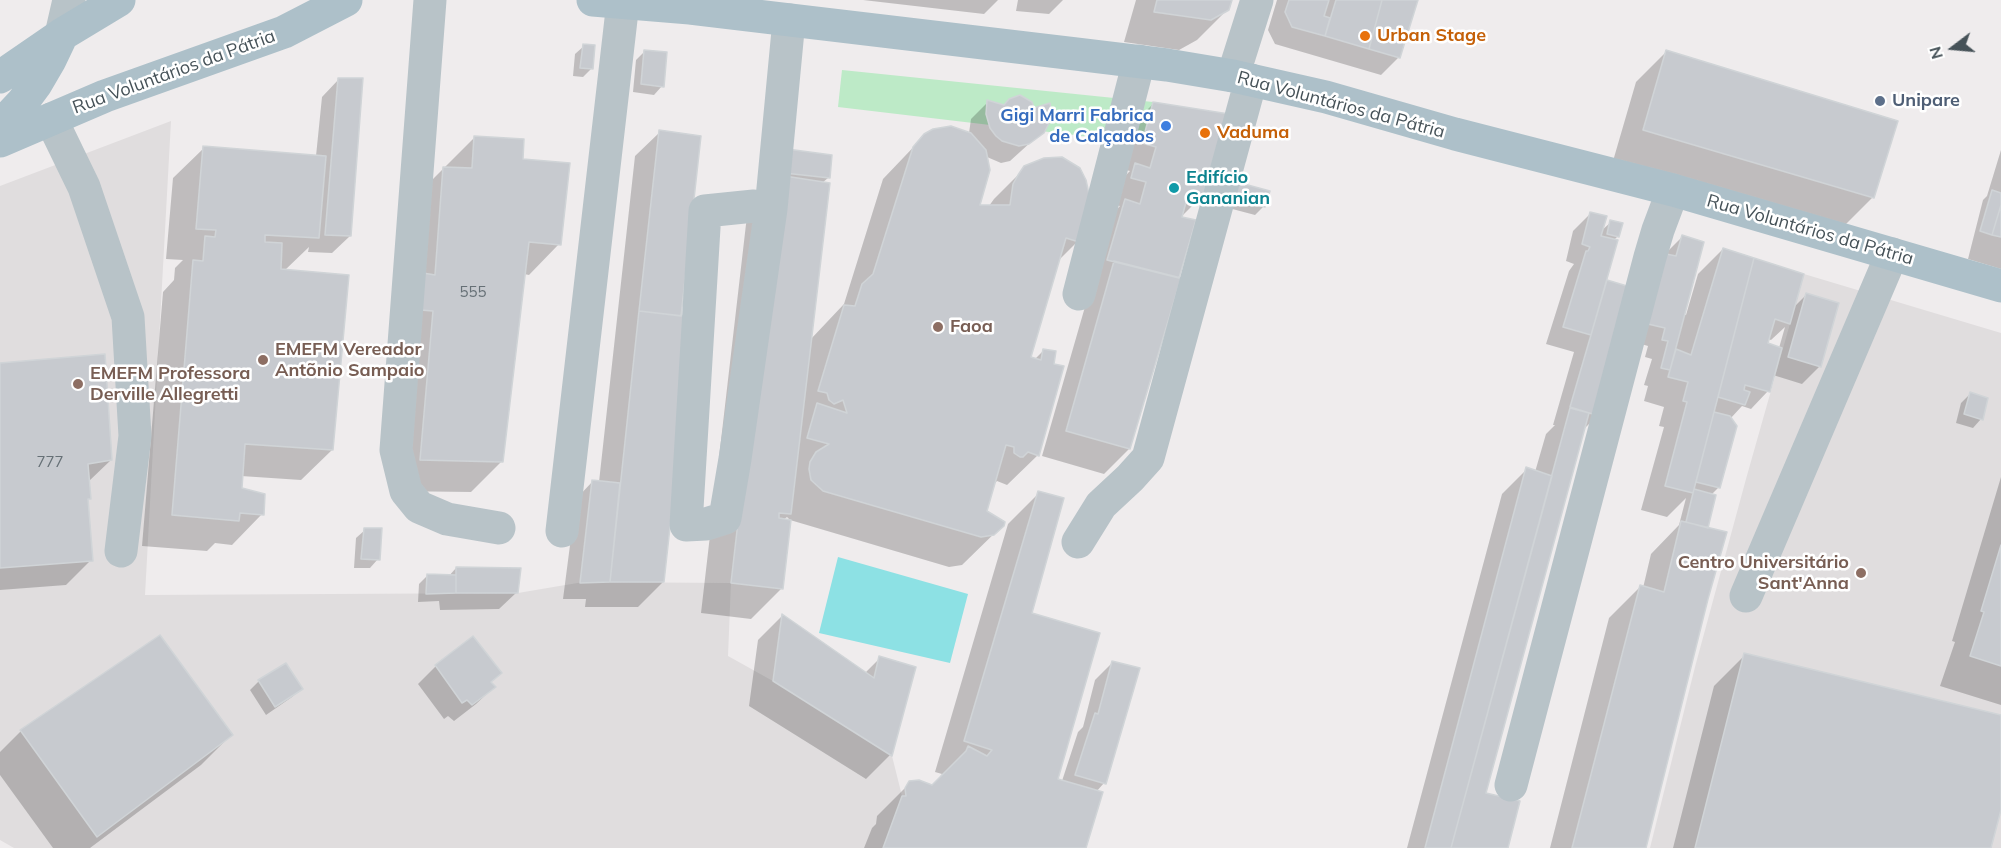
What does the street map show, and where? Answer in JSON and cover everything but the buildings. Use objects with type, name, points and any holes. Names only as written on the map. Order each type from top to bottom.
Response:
[{"type":"main road","points":[[0,76],[119,0]]},
{"type":"main road","name":"Rua Voluntários da Pátria","points":[[0,141],[105,96],[284,32],[346,0]]},
{"type":"main road","name":"Rua Voluntários da Pátria","points":[[608,1],[690,4],[789,20],[1139,61],[1242,78],[1326,97],[1455,134],[1673,190],[2001,286]]},
{"type":"main road","points":[[0,126],[36,84],[61,35]]},
{"type":"street","points":[[61,35],[69,0]]},
{"type":"street","points":[[430,0],[396,450],[406,491],[419,507],[447,519],[499,528]]},
{"type":"street","points":[[1078,542],[1101,505],[1148,458],[1242,78],[1257,0]]},
{"type":"street","points":[[562,531],[608,1]]},
{"type":"street","points":[[771,208],[754,206],[705,211],[686,525],[706,524],[725,518],[771,208],[789,20]]},
{"type":"street","points":[[1079,294],[1139,61]]},
{"type":"street","points":[[51,119],[84,187],[128,317],[135,436],[121,551]]},
{"type":"street","points":[[1511,785],[1650,257],[1673,190]]},
{"type":"street","points":[[1746,596],[1892,254]]},
{"type":"shaded area","name":"EMEFM Professora Derville Allegretti","points":[[171,121],[145,595],[518,593],[583,582],[731,583],[728,656],[773,681],[892,756],[902,796],[883,848],[14,848],[0,840],[0,186]]},
{"type":"shaded area","name":"Centro Universitário Sant'Anna","points":[[1804,274],[2001,333],[2001,848],[1650,848],[1695,667]]},
{"type":"green space","points":[[842,70],[1153,102],[1142,143],[838,107]]},
{"type":"water","points":[[838,557],[968,594],[950,663],[819,633]]},
{"type":"place","name":"Urban Stage","points":[[1365,36]]},
{"type":"place","name":"Unipare","points":[[1880,101]]},
{"type":"place","name":"Gigi Marri Fabrica de Calçados","points":[[1166,126]]},
{"type":"place","name":"Vaduma","points":[[1205,133]]},
{"type":"place","name":"Edifício Gananian","points":[[1174,188]]},
{"type":"place","name":"Faoa","points":[[938,327]]},
{"type":"place","name":"EMEFM Vereador Antõnio Sampaio","points":[[263,360]]},
{"type":"place","name":"EMEFM Professora Derville Allegretti","points":[[78,384]]},
{"type":"place","name":"Centro Universitário Sant'Anna","points":[[1861,573]]}]
